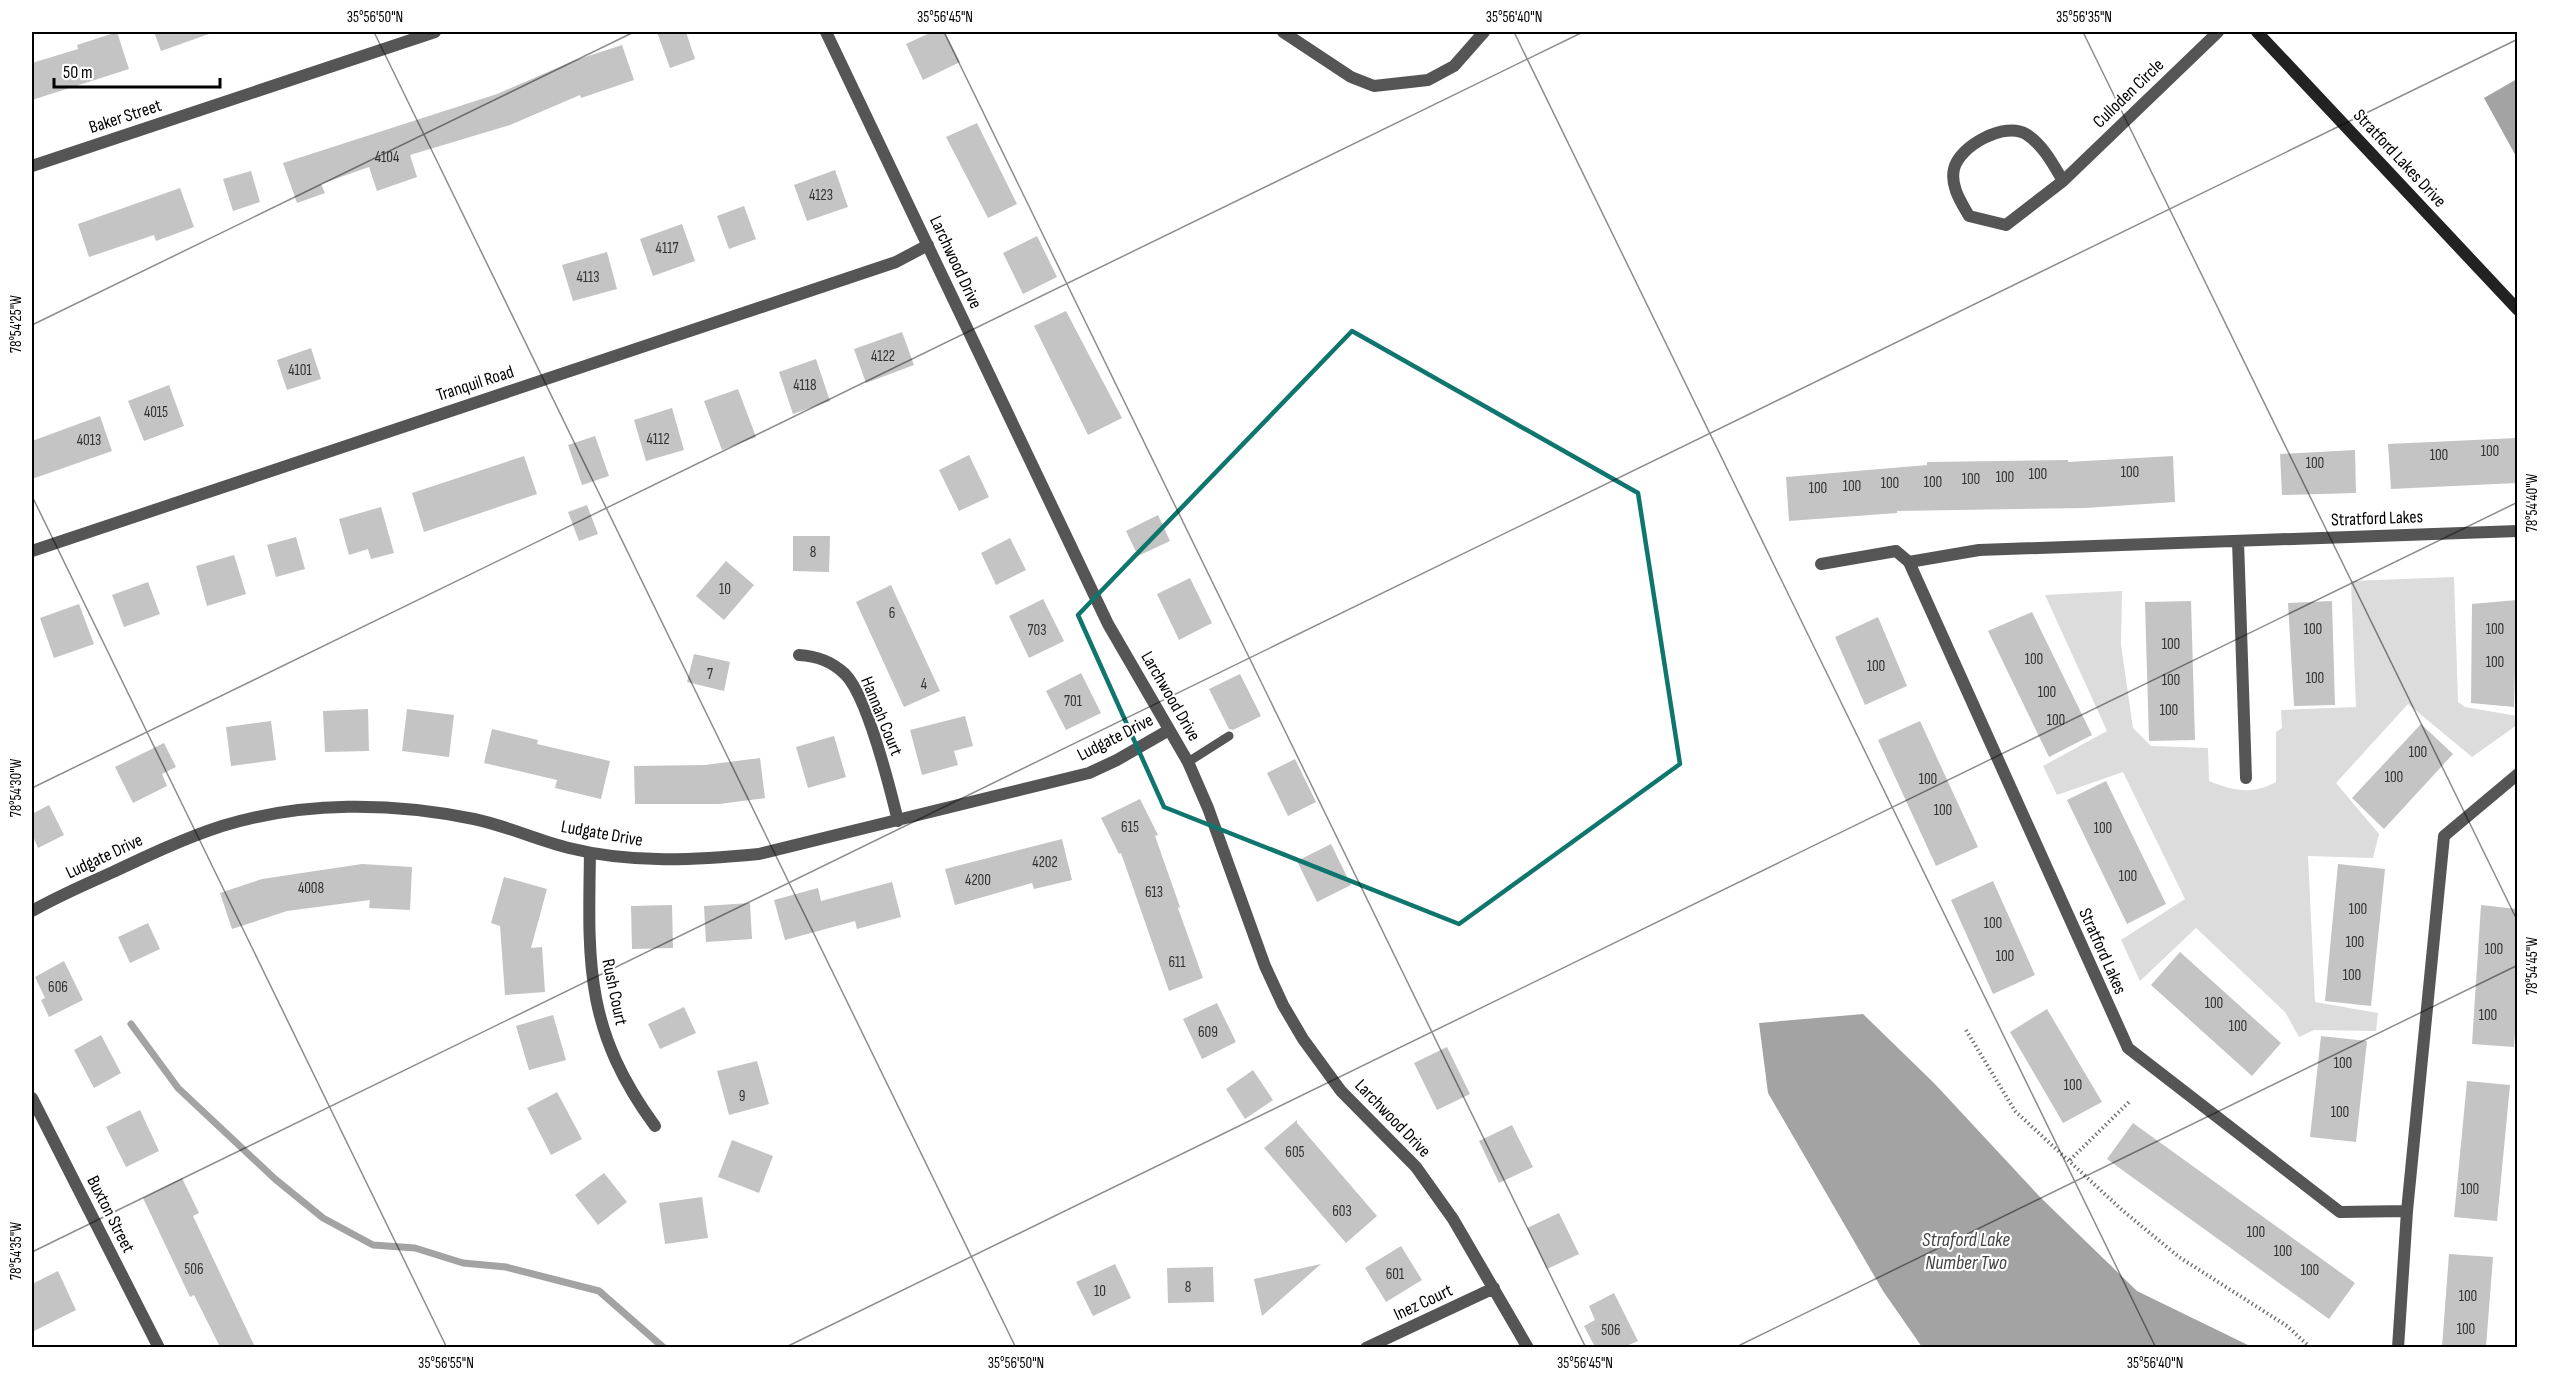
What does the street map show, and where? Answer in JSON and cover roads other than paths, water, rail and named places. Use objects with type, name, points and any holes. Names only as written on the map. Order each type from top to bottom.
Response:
[{"type":"street","name":"Baker Street","points":[[32,166],[435,32]]},
{"type":"street","name":"Larchwood Drive","points":[[826,32],[1108,624],[1188,762],[1208,808],[1265,966],[1303,1039],[1341,1091],[1416,1167],[1453,1219],[1528,1347]]},
{"type":"street","points":[[1283,32],[1351,77],[1374,86],[1428,80],[1454,66],[1484,32]]},
{"type":"street","name":"Culloden Circle","points":[[2063,181],[2046,153],[2025,133],[1998,130],[1971,146],[1954,167],[1954,189],[1969,216],[2006,225],[2063,181],[2218,32]]},
{"type":"street","name":"Stratford Lakes Drive","points":[[2257,32],[2517,310]]},
{"type":"street","name":"Tranquil Road","points":[[32,551],[896,262],[928,245]]},
{"type":"street","name":"Stratford Lakes","points":[[1909,562],[1979,550],[2517,531]]},
{"type":"street","points":[[2238,541],[2246,778]]},
{"type":"street","name":"Stratford Lakes","points":[[1821,564],[1896,551],[1909,562],[2128,1048],[2340,1212],[2407,1210]]},
{"type":"street","name":"Hannah Court","points":[[799,655],[813,656],[831,663],[847,676],[875,739],[898,821]]},
{"type":"street","name":"Ludgate Drive","points":[[32,911],[168,846],[222,826],[276,813],[324,807],[372,807],[474,819],[590,853],[649,860],[704,860],[759,854],[1089,773],[1118,760],[1169,729]]},
{"type":"street","points":[[2397,1347],[2407,1210],[2444,836],[2517,774]]},
{"type":"street","name":"Rush Court","points":[[590,853],[588,947],[592,986],[602,1025],[617,1065],[655,1126]]},
{"type":"street","name":"Buxton Street","points":[[32,1098],[159,1347]]},
{"type":"street","name":"Inez Court","points":[[1366,1347],[1494,1288]]},
{"type":"lane","points":[[1188,762],[1229,736]]},
{"type":"water","points":[[2517,79],[2517,158],[2484,98]]},
{"type":"water","name":"Straford Lake Number Two","points":[[1863,1014],[1934,1083],[2040,1197],[2137,1291],[2252,1347],[1922,1347],[1883,1291],[1768,1093],[1759,1023]]},
{"type":"waterway","points":[[131,1024],[178,1088],[275,1179],[323,1218],[373,1245],[415,1248],[463,1263],[506,1267],[599,1291],[664,1348]]}]
